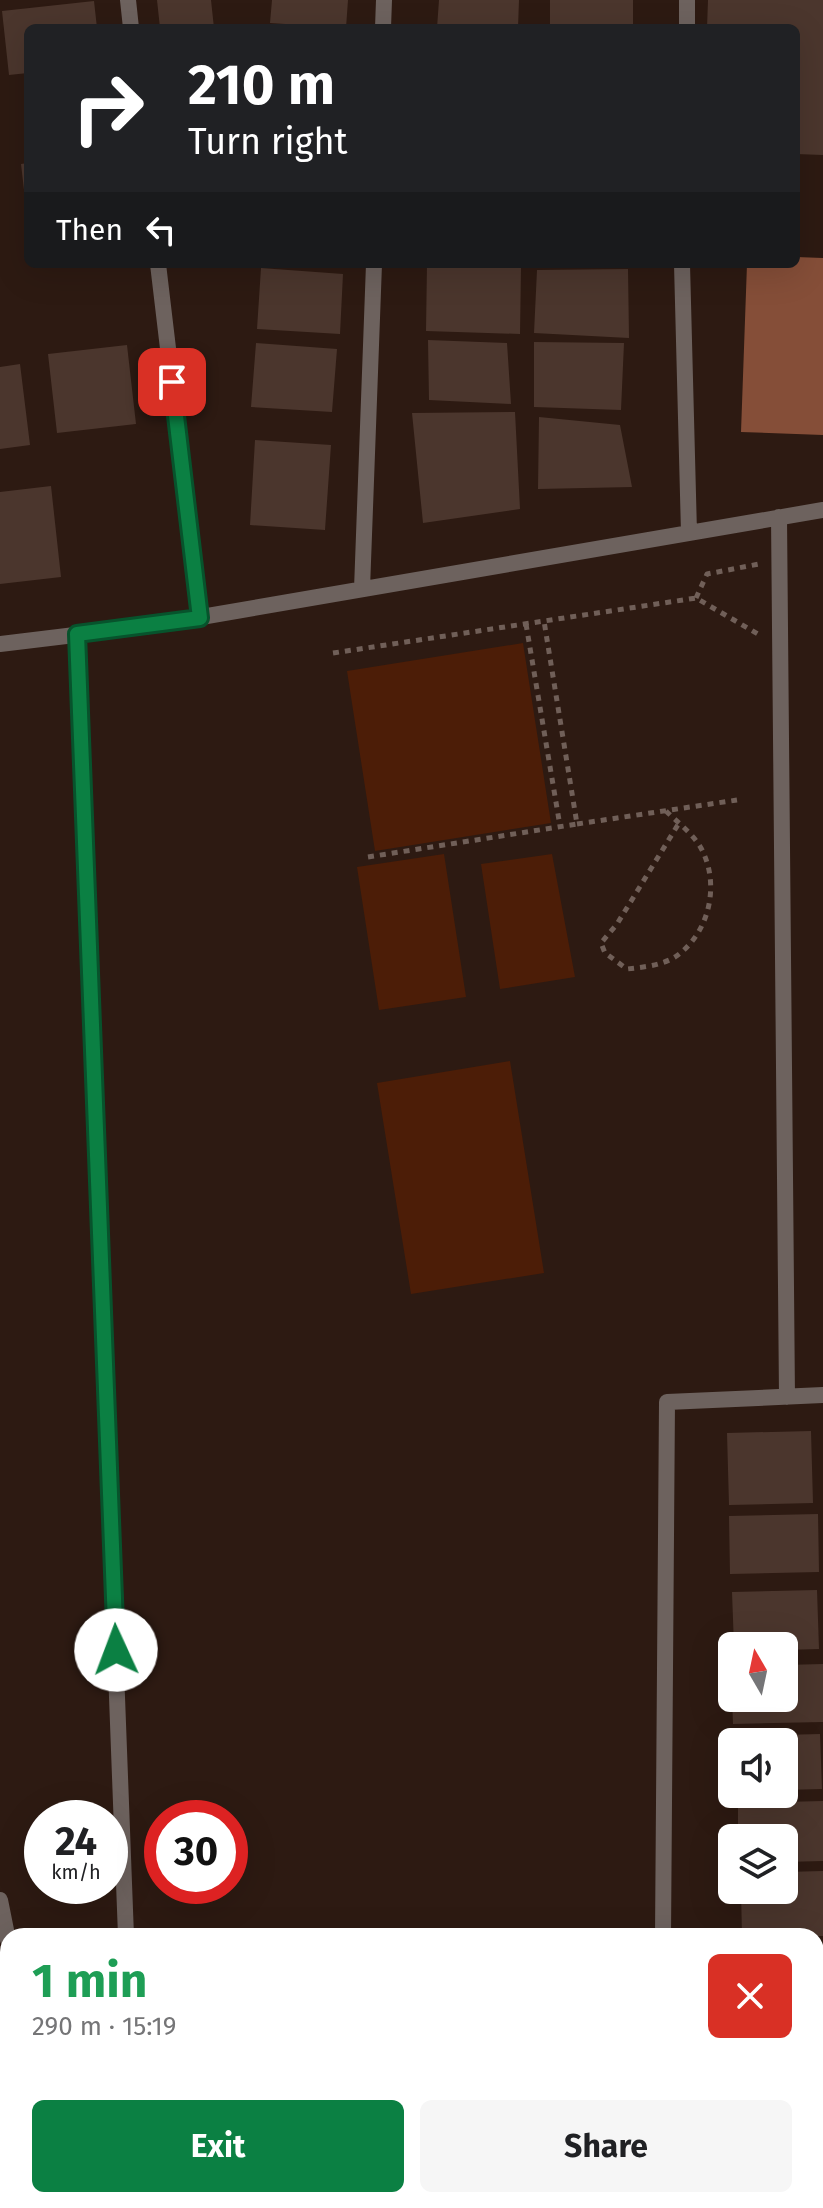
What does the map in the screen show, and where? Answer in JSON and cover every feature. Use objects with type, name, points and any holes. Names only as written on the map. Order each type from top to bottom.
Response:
[{"type":"street","points":[[128,0],[131,24]]},
{"type":"street","points":[[383,24],[384,0]]},
{"type":"street","points":[[687,0],[687,24]]},
{"type":"street","points":[[158,268],[200,618]]},
{"type":"street","points":[[362,589],[374,268]]},
{"type":"street","points":[[682,268],[689,533]]},
{"type":"street","points":[[0,644],[200,618],[823,510]]},
{"type":"street","points":[[779,517],[787,1397]]},
{"type":"street","points":[[77,634],[126,1928]]},
{"type":"street","points":[[663,1928],[667,1402],[823,1395]]},
{"type":"street","points":[[0,1900],[6,1928]]},
{"type":"path","points":[[696,598],[707,574],[780,560]]},
{"type":"path","points":[[333,653],[696,598],[780,646]]},
{"type":"path","points":[[544,621],[577,824]]},
{"type":"path","points":[[526,624],[560,826]]},
{"type":"path","points":[[368,857],[737,800]]},
{"type":"path","points":[[666,811],[679,823],[703,850],[710,877],[710,901],[704,926],[675,957],[653,966],[627,969],[605,953],[601,943],[617,924],[679,823]]},
{"type":"shaded area","points":[[800,257],[823,258],[823,435],[741,432],[747,268],[800,268]]},
{"type":"shaded area","points":[[523,643],[551,823],[375,851],[347,671]]},
{"type":"shaded area","points":[[444,854],[466,997],[379,1010],[357,867]]},
{"type":"shaded area","points":[[552,854],[575,977],[500,989],[481,864]]},
{"type":"shaded area","points":[[510,1061],[544,1273],[411,1294],[377,1083]]},
{"type":"building","points":[[157,0],[211,0],[214,24],[160,24]]},
{"type":"building","points":[[272,0],[348,0],[346,24],[270,23]]},
{"type":"building","points":[[439,0],[519,0],[518,24],[437,24]]},
{"type":"building","points":[[550,0],[633,0],[633,24],[550,24]]},
{"type":"building","points":[[708,0],[823,0],[823,155],[800,154],[800,24],[707,24]]},
{"type":"building","points":[[94,1],[97,24],[24,24],[24,73],[9,75],[2,11]]},
{"type":"building","points":[[261,268],[343,274],[340,334],[257,329]]},
{"type":"building","points":[[427,268],[521,268],[520,334],[426,331]]},
{"type":"building","points":[[628,269],[629,338],[534,333],[537,270]]},
{"type":"building","points":[[428,340],[507,343],[511,404],[429,400]]},
{"type":"building","points":[[534,342],[624,343],[621,410],[534,407]]},
{"type":"building","points":[[256,343],[337,349],[332,412],[251,407]]},
{"type":"building","points":[[127,345],[136,424],[57,433],[48,354]]},
{"type":"building","points":[[20,364],[30,445],[0,449],[0,367]]},
{"type":"building","points":[[515,412],[520,509],[423,523],[412,413]]},
{"type":"building","points":[[539,417],[620,425],[632,487],[538,489]]},
{"type":"building","points":[[255,440],[331,445],[325,530],[250,525]]},
{"type":"building","points":[[51,486],[61,577],[0,584],[0,492]]},
{"type":"building","points":[[811,1431],[813,1503],[729,1505],[727,1433]]},
{"type":"building","points":[[818,1514],[819,1572],[730,1574],[729,1516]]},
{"type":"building","points":[[817,1590],[819,1649],[798,1650],[798,1632],[733,1632],[732,1592]]},
{"type":"building","points":[[823,1664],[823,1722],[733,1724],[733,1712],[798,1712],[798,1665]]},
{"type":"building","points":[[820,1734],[822,1789],[798,1790],[798,1735]]},
{"type":"building","points":[[823,1801],[823,1861],[798,1862],[798,1824],[738,1824],[738,1808],[798,1808],[798,1802]]},
{"type":"building","points":[[823,1871],[823,1928],[742,1928],[741,1904],[798,1904],[798,1872]]},
{"type":"route","points":[[116,1650],[77,634],[200,618],[172,382]]}]
